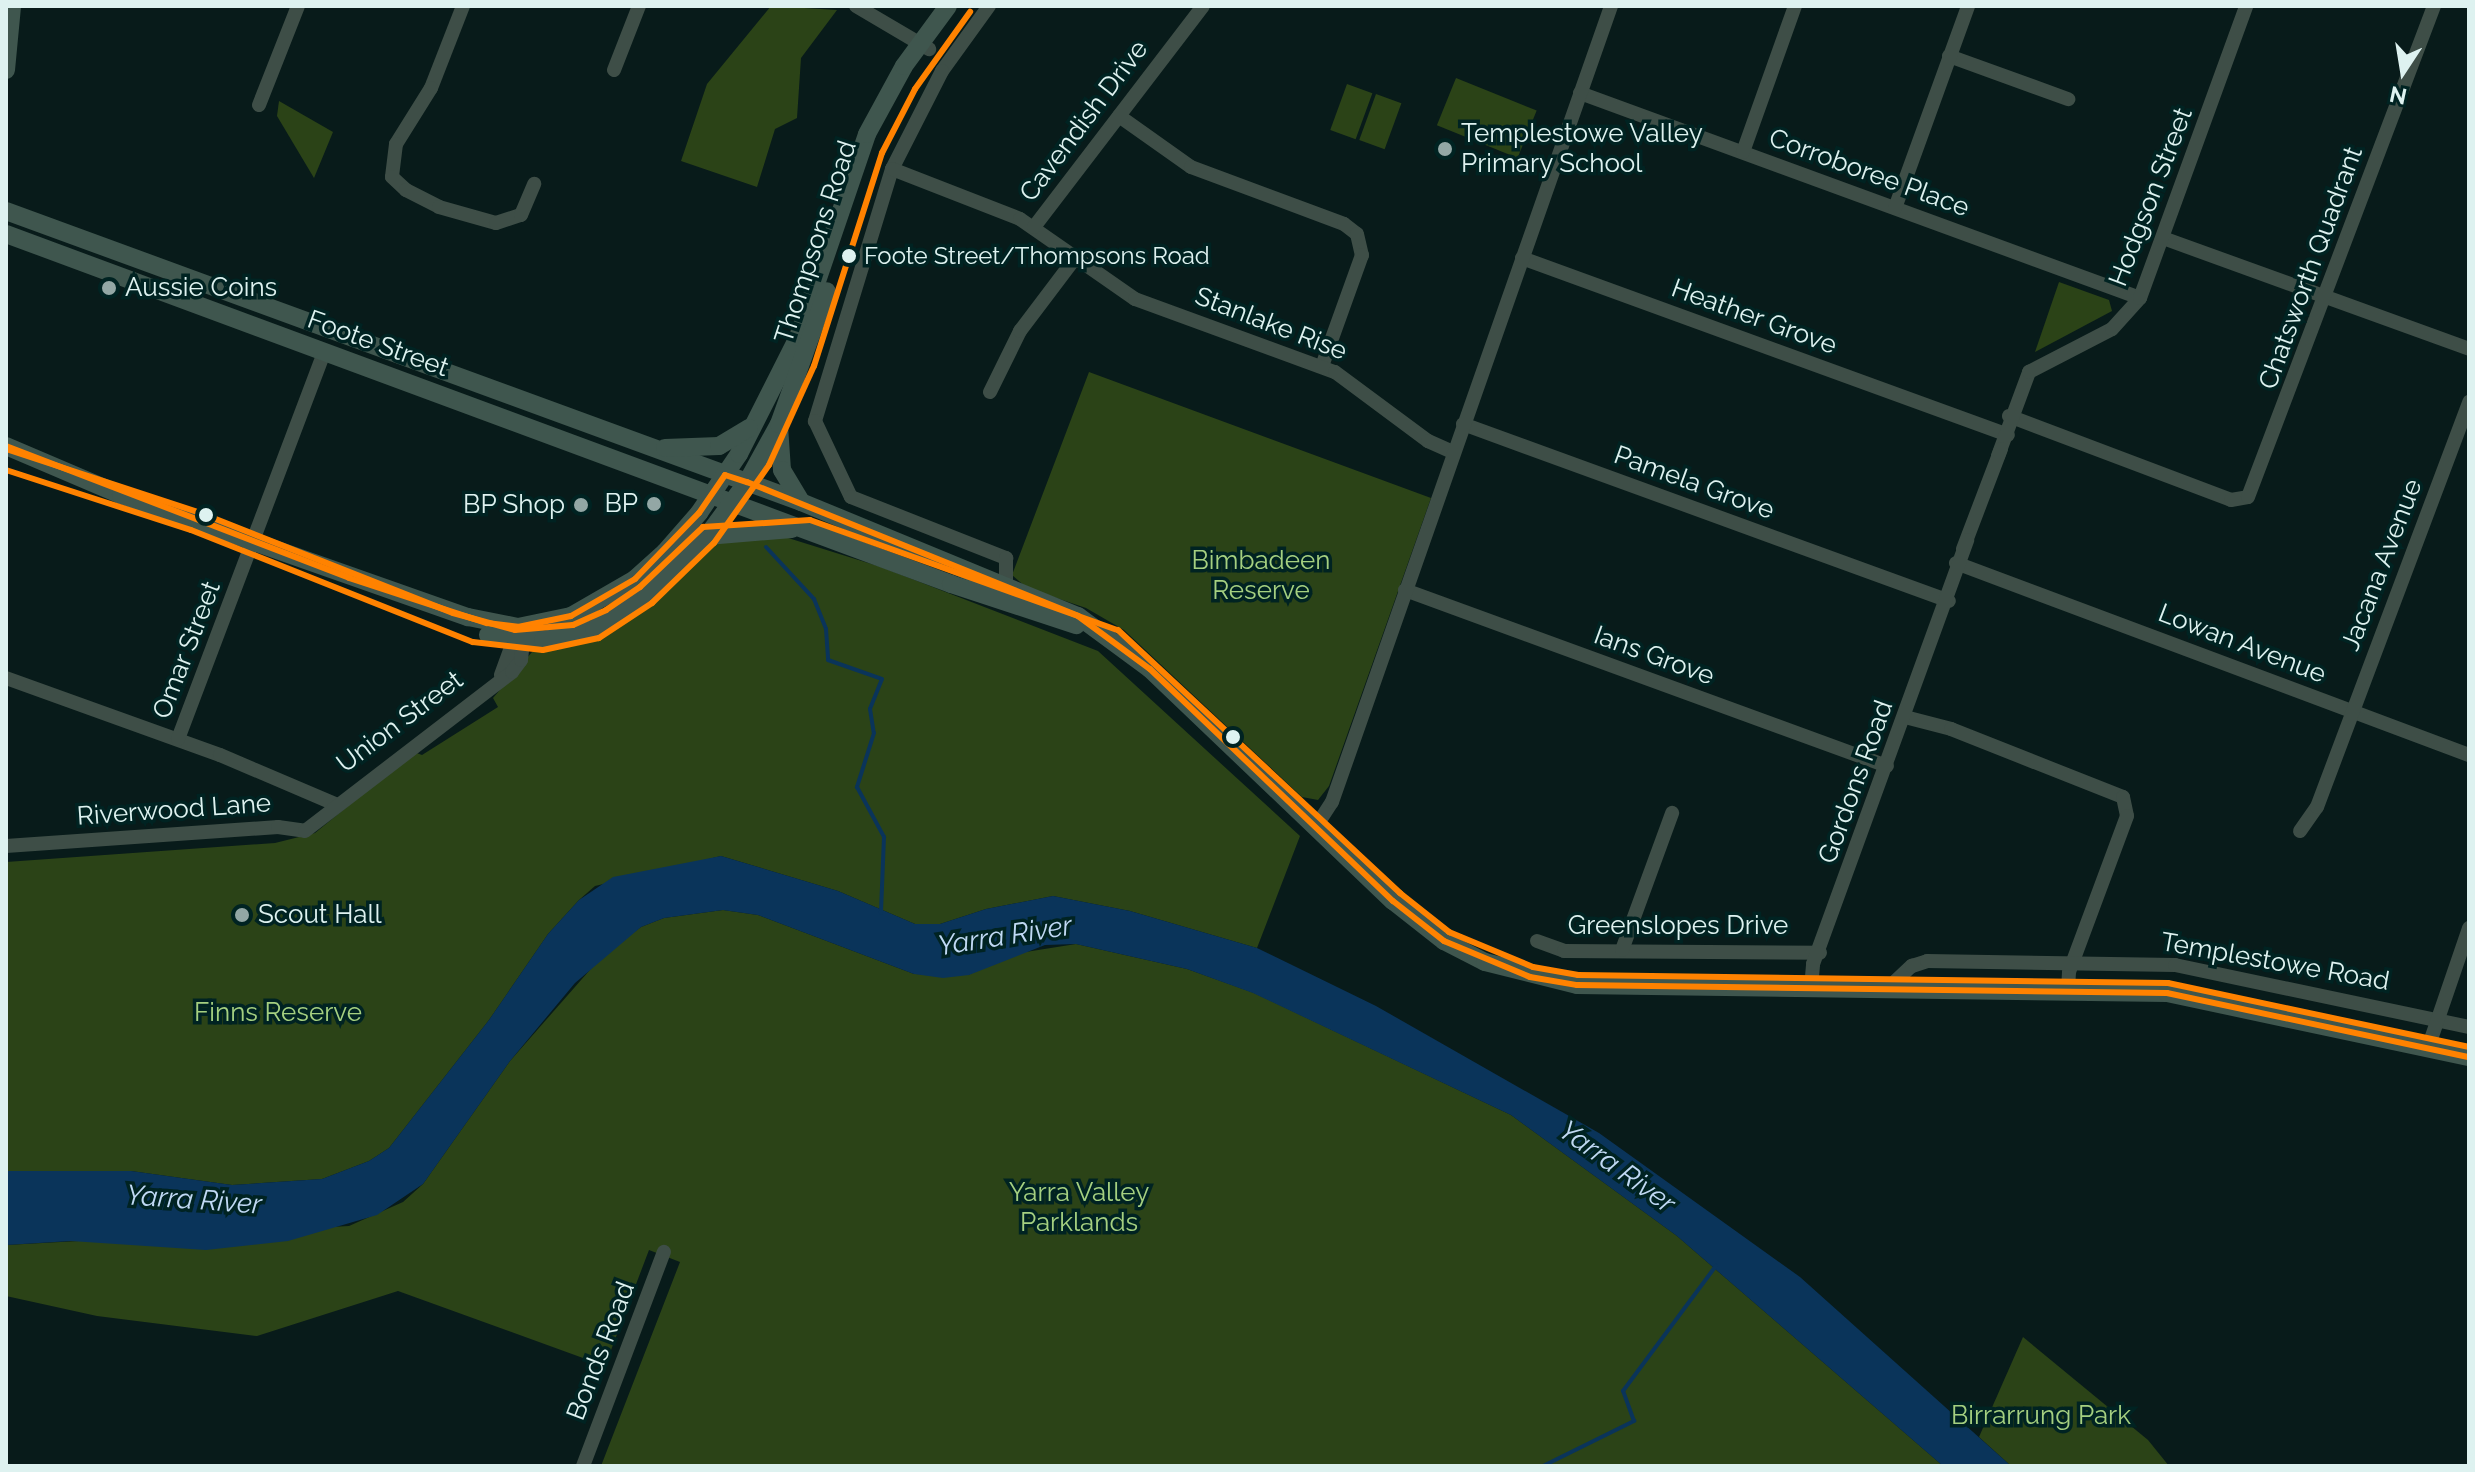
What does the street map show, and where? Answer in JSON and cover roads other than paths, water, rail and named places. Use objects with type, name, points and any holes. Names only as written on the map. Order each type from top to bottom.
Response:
[{"type":"main road","points":[[6,70],[12,6]]},
{"type":"main road","name":"Thompsons Road","points":[[725,475],[760,416],[812,299],[859,154],[948,6]]},
{"type":"main road","name":"Thompsons Road","points":[[733,502],[779,424],[804,363],[867,164],[893,107],[925,46],[962,6]]},
{"type":"main road","name":"Foote Street","points":[[6,211],[725,475]]},
{"type":"main road","name":"Foote Street","points":[[6,234],[733,502]]},
{"type":"main road","points":[[650,447],[719,446],[738,438],[760,416]]},
{"type":"main road","points":[[779,424],[782,470],[801,502]]},
{"type":"main road","points":[[6,446],[121,495]]},
{"type":"main road","points":[[6,459],[121,495],[518,636],[576,635],[611,619],[646,595],[707,536],[733,502]]},
{"type":"main road","points":[[518,636],[571,616],[635,579],[712,496],[725,475]]},
{"type":"main road","name":"Templestowe Road","points":[[725,475],[801,502],[1078,616],[1113,639],[1311,824],[1444,941],[1530,977],[1577,985],[2068,990],[2201,997],[2469,1057]]},
{"type":"main road","name":"Templestowe Road","points":[[733,502],[1113,639]]},
{"type":"main road","points":[[707,536],[807,529]]},
{"type":"street","points":[[259,105],[298,6]]},
{"type":"street","points":[[463,6],[426,98],[391,157],[392,177],[400,187],[462,215],[504,223],[521,215],[534,184]]},
{"type":"street","points":[[614,70],[639,6]]},
{"type":"street","points":[[856,6],[925,46]]},
{"type":"street","name":"Thompsons Road","points":[[989,6],[942,71],[892,169],[815,416],[828,452],[856,501],[1006,558],[1006,584]]},
{"type":"street","name":"Cavendish Drive","points":[[1034,227],[1203,6]]},
{"type":"street","points":[[1311,824],[1334,790],[1611,6]]},
{"type":"street","points":[[1743,152],[1795,6]]},
{"type":"street","points":[[1895,208],[1968,6]]},
{"type":"street","name":"Hodgson Street","points":[[2008,427],[2033,368],[2112,329],[2140,298],[2246,6]]},
{"type":"street","name":"Chatsworth Quadrant","points":[[2008,427],[2050,432],[2247,506],[2434,6]]},
{"type":"street","points":[[1949,56],[2068,99]]},
{"type":"street","name":"Corroboree Place","points":[[1580,93],[2140,298]]},
{"type":"street","points":[[1119,116],[1191,167],[1354,230],[1362,255],[1322,366]]},
{"type":"street","name":"Stanlake Rise","points":[[892,169],[1034,227],[1135,299],[1322,366],[1347,378],[1428,441],[1453,452]]},
{"type":"street","points":[[2164,234],[2469,349]]},
{"type":"street","points":[[990,392],[1020,331],[1076,257]]},
{"type":"street","name":"Heather Grove","points":[[1522,258],[1969,421],[2008,427]]},
{"type":"street","name":"Omar Street","points":[[178,739],[324,352]]},
{"type":"street","name":"Jacana Avenue","points":[[2300,831],[2317,807],[2469,402]]},
{"type":"street","name":"Pamela Grove","points":[[1463,424],[1945,600]]},
{"type":"street","name":"Gordons Road","points":[[1818,988],[1813,964],[1820,953],[2008,427]]},
{"type":"street","name":"Lowan Avenue","points":[[1960,564],[2469,755]]},
{"type":"street","name":"Ians Grove","points":[[1405,590],[1887,766]]},
{"type":"street","name":"Union Street","points":[[335,804],[496,682],[518,636]]},
{"type":"street","points":[[6,678],[178,739],[335,804]]},
{"type":"street","points":[[1906,712],[2133,798],[2072,963],[2068,990]]},
{"type":"street","name":"Riverwood Lane","points":[[6,846],[278,827],[305,831],[335,804]]},
{"type":"street","points":[[1622,950],[1672,813]]},
{"type":"street","points":[[2428,1048],[2435,1018],[2469,928]]},
{"type":"street","name":"Greenslopes Drive","points":[[1537,941],[1564,951],[1820,953]]},
{"type":"street","name":"Templestowe Road","points":[[1888,988],[1919,962],[2175,965],[2469,1027]]},
{"type":"street","name":"Bonds Road","points":[[583,1466],[664,1252]]},
{"type":"water","name":"Yarra River","points":[[721,856],[838,891],[915,924],[940,924],[986,909],[1053,896],[1130,911],[1257,948],[1376,1006],[1599,1133],[1800,1277],[2011,1466],[1943,1466],[1677,1236],[1511,1115],[1253,993],[1187,969],[1076,944],[1045,945],[969,975],[943,978],[914,974],[758,915],[723,910],[664,918],[641,927],[575,983],[510,1061],[423,1184],[377,1215],[288,1241],[206,1250],[71,1241],[6,1245],[6,1171],[131,1171],[232,1185],[322,1179],[369,1161],[389,1148],[489,1020],[548,934],[579,900],[613,877]]},
{"type":"waterway","points":[[766,547],[814,599],[826,629],[828,660],[882,679],[870,709],[874,733],[857,787],[884,837],[881,913]]},
{"type":"waterway","points":[[1543,1466],[1634,1421],[1623,1391],[1716,1266]]},
{"type":"place","name":"Templestowe Valley Primary School","points":[[1445,149]]},
{"type":"place","name":"Foote Street/Thompsons Road","points":[[849,256]]},
{"type":"place","name":"Aussie Coins","points":[[109,288]]},
{"type":"place","name":"BP","points":[[654,504]]},
{"type":"place","name":"BP Shop","points":[[581,505]]},
{"type":"place","name":"Scout Hall","points":[[242,915]]},
{"type":"park label","name":"Bimbadeen Reserve","points":[[1261,576]]},
{"type":"park label","name":"Finns Reserve","points":[[278,1013]]},
{"type":"park label","name":"Yarra Valley Parklands","points":[[1079,1208]]},
{"type":"park label","name":"Birrarrung Park","points":[[2041,1416]]}]
